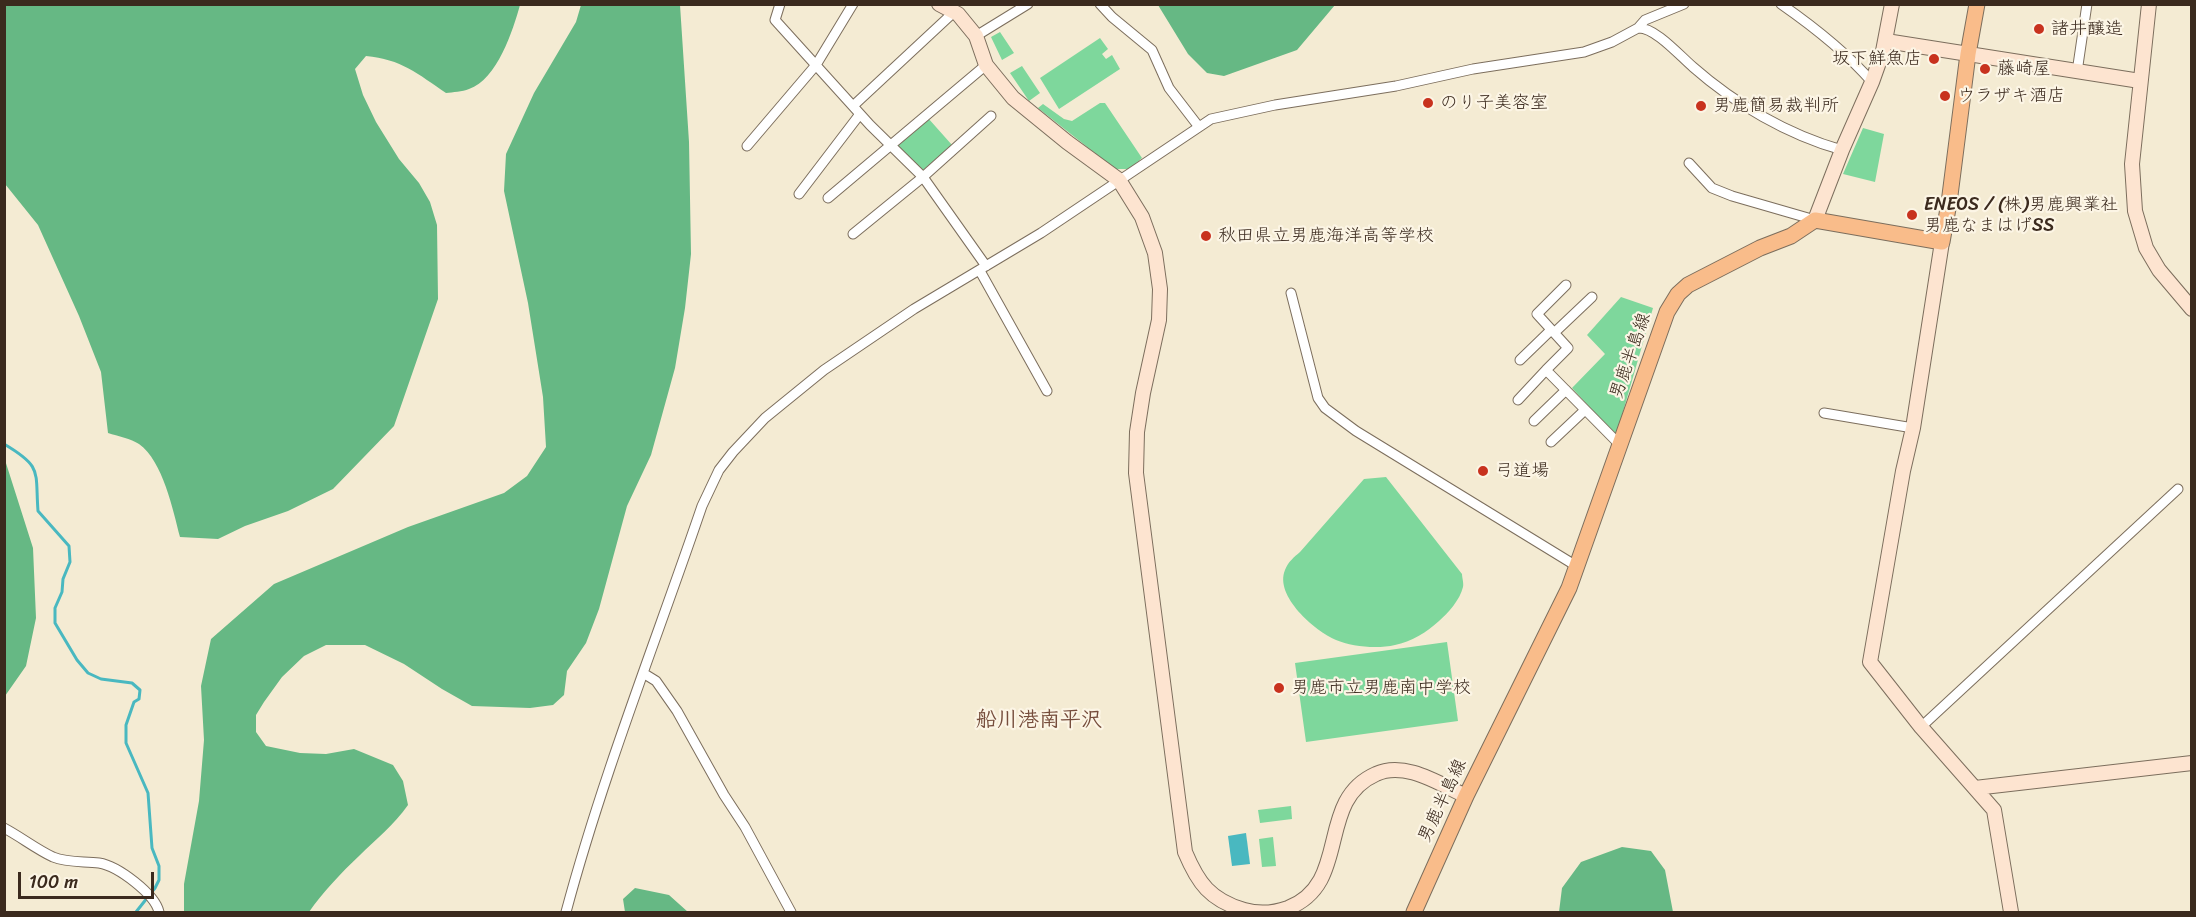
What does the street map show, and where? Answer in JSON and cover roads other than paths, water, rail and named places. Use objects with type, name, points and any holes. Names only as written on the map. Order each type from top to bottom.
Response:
[{"type":"main road","points":[[1815,220],[1942,242],[1950,203],[1968,54],[1977,4]]},
{"type":"main road","name":"男鹿半島線","points":[[1414,912],[1466,796],[1578,567],[1667,312],[1678,294],[1688,285],[1709,273],[1791,236],[1815,220]]},
{"type":"street","points":[[780,4],[775,20],[860,114],[923,177],[983,268],[1047,391]]},
{"type":"street","points":[[747,147],[816,65],[853,4]]},
{"type":"street","points":[[939,4],[954,12],[976,36],[986,65],[1013,98],[1119,180],[1142,217],[1155,253],[1160,290],[1159,320],[1137,432],[1136,473],[1185,852],[1195,876],[1213,896],[1232,906],[1252,912],[1284,909],[1298,904],[1318,887],[1327,868],[1346,801],[1355,787],[1377,773],[1403,770],[1466,796]]},
{"type":"street","points":[[976,36],[1028,4]]},
{"type":"street","points":[[1100,4],[1152,50],[1169,88],[1199,127]]},
{"type":"street","points":[[566,912],[578,866],[702,506],[719,470],[765,418],[841,358],[914,309],[1041,233],[1211,118],[1275,105],[1396,86],[1473,69],[1584,52],[1612,42],[1638,28],[1645,20],[1684,4]]},
{"type":"street","points":[[1781,4],[1807,22],[1872,81]]},
{"type":"street","points":[[1689,163],[1712,188],[1815,220],[1872,81],[1886,40],[1892,4]]},
{"type":"street","points":[[2077,72],[2087,4]]},
{"type":"street","points":[[2149,4],[2132,164],[2135,212],[2146,248],[2154,262],[2192,309]]},
{"type":"street","points":[[853,106],[954,12]]},
{"type":"street","points":[[1638,28],[1652,31],[1708,80],[1744,105],[1814,143],[1842,150]]},
{"type":"street","points":[[1886,40],[2140,81]]},
{"type":"street","points":[[828,198],[986,65]]},
{"type":"street","points":[[799,194],[860,114]]},
{"type":"street","points":[[853,234],[923,177],[991,116]]},
{"type":"street","points":[[1942,242],[1913,428],[1903,471],[1870,662],[1921,727],[1994,810],[2011,912]]},
{"type":"street","points":[[1518,400],[1568,348],[1537,315],[1566,285]]},
{"type":"street","points":[[1291,293],[1318,398],[1325,408],[1356,431],[1578,567]]},
{"type":"street","points":[[1520,360],[1592,297]]},
{"type":"street","points":[[1546,370],[1621,447]]},
{"type":"street","points":[[1534,421],[1566,390]]},
{"type":"street","points":[[1551,442],[1585,410]]},
{"type":"street","points":[[1824,413],[1913,428]]},
{"type":"street","points":[[1921,727],[2178,489]]},
{"type":"street","points":[[643,673],[656,681],[676,711],[745,827],[791,912]]},
{"type":"street","points":[[1975,788],[2192,763]]},
{"type":"street","points":[[4,828],[54,857],[74,862],[102,863],[116,869],[147,893],[155,902],[159,912]]},
{"type":"water","points":[[1246,833],[1250,864],[1232,866],[1228,836]]},
{"type":"waterway","points":[[4,444],[17,452],[35,471],[38,511],[69,546],[70,562],[55,608],[55,623],[77,660],[88,673],[101,679],[132,683],[140,690],[139,699],[134,702],[126,725],[126,743],[148,793],[152,848],[159,866],[159,880],[136,912]]},
{"type":"place","name":"諸井醸造","points":[[2039,29]]},
{"type":"place","name":"坂下鮮魚店","points":[[1934,59]]},
{"type":"place","name":"藤崎屋","points":[[1985,69]]},
{"type":"place","name":"ウラザキ酒店","points":[[1945,96]]},
{"type":"place","name":"のり子美容室","points":[[1428,103]]},
{"type":"place","name":"男鹿簡易裁判所","points":[[1701,106]]},
{"type":"place","name":"ENEOS / (株)男鹿興業社 男鹿なまはげSS","points":[[1912,215]]},
{"type":"place","name":"秋田県立男鹿海洋高等学校","points":[[1206,236]]},
{"type":"place","name":"弓道場","points":[[1483,471]]},
{"type":"place","name":"男鹿市立男鹿南中学校","points":[[1279,688]]},
{"type":"district","name":"船川港南平沢","points":[[1039,721]]}]
